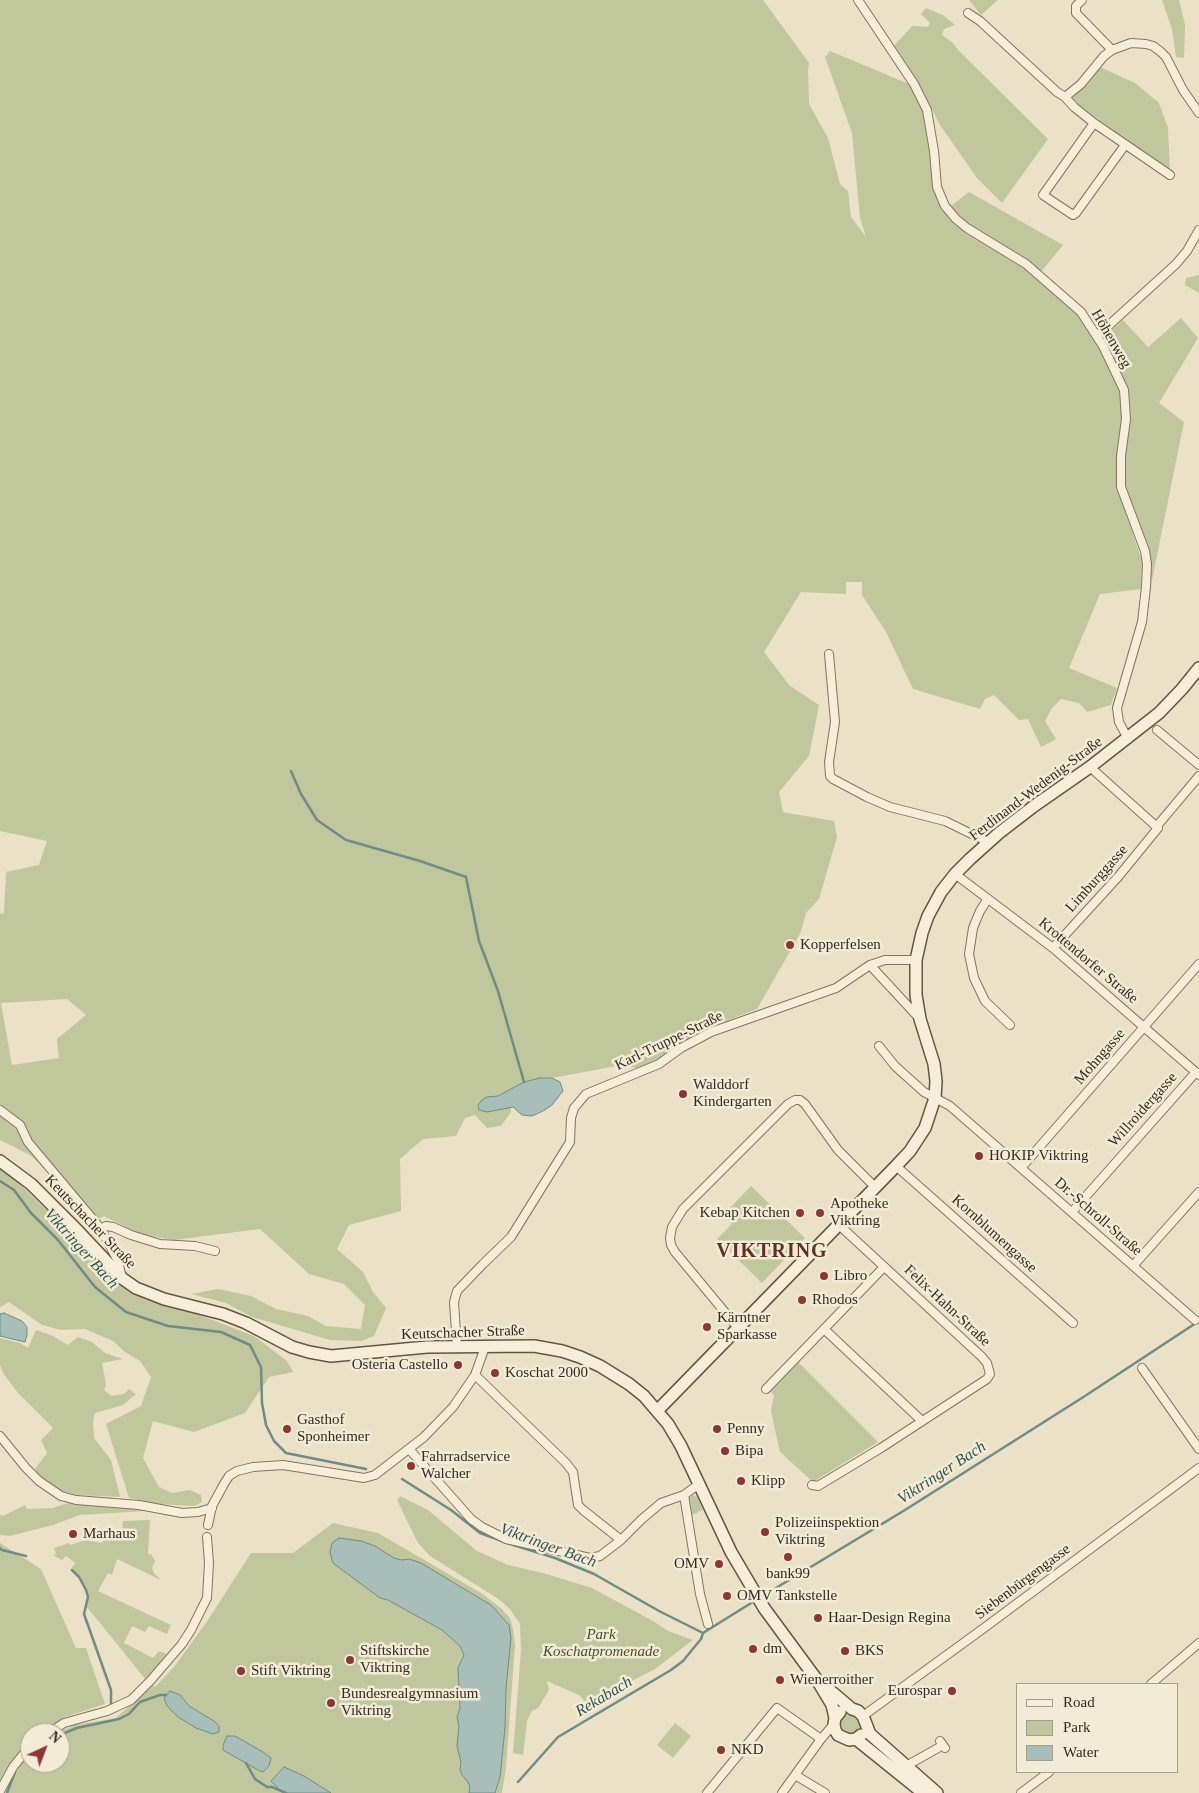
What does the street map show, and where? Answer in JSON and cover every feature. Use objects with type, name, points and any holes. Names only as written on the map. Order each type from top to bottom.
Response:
[{"type":"main road","name":"Ferdinand-Wedenig-Straße","points":[[658,1410],[876,1188],[910,1151],[925,1128],[935,1098],[936,1081],[934,1064],[920,1019],[916,995],[916,960],[928,916],[941,892],[954,874],[988,842],[1034,806],[1128,739],[1160,713],[1197,674]]},
{"type":"main road","name":"Keutschacher Straße","points":[[0,1161],[31,1184],[123,1279],[136,1288],[164,1299],[223,1314],[246,1323],[292,1347],[331,1356],[417,1348],[534,1346],[562,1351],[580,1357],[600,1366],[629,1384],[658,1410],[681,1446],[719,1529],[752,1588],[764,1608],[817,1680],[832,1705],[835,1730],[838,1735]]},
{"type":"main road","name":"Keutschacher Straße","points":[[817,1680],[858,1712],[870,1734],[937,1793]]},
{"type":"main road","points":[[835,1721],[842,1710],[852,1709]]},
{"type":"main road","points":[[838,1735],[850,1740],[856,1739],[863,1733],[864,1720]]},
{"type":"main road","points":[[856,1739],[923,1793]]},
{"type":"street","name":"Höhenweg","points":[[858,0],[914,84],[927,110],[934,151],[937,187],[945,206],[967,228],[1026,264],[1081,312],[1103,346],[1124,390],[1126,419],[1121,456],[1121,486],[1145,551],[1147,564],[1142,622],[1117,708],[1119,722],[1128,739]]},
{"type":"street","points":[[1082,0],[1076,6],[1076,12],[1112,50]]},
{"type":"street","points":[[968,13],[980,20],[1074,107],[1124,145],[1130,146],[1170,175]]},
{"type":"street","points":[[1065,97],[1112,50],[1125,44],[1139,42],[1153,46],[1161,52],[1199,114]]},
{"type":"street","points":[[1094,123],[1042,195],[1073,215],[1124,145]]},
{"type":"street","points":[[1097,336],[1176,264],[1187,251],[1199,230]]},
{"type":"street","points":[[829,654],[834,716],[829,762],[830,776],[867,797],[890,807],[946,821],[988,842]]},
{"type":"street","points":[[1157,730],[1199,765]]},
{"type":"street","points":[[1090,767],[1156,826]]},
{"type":"street","name":"Limburggasse","points":[[1053,948],[1125,869],[1157,831],[1156,826],[1199,776]]},
{"type":"street","name":"Krottendorfer Straße","points":[[954,874],[1053,948],[1197,1073]]},
{"type":"street","points":[[987,900],[980,911],[974,928],[969,954],[974,978],[985,1001],[1010,1025]]},
{"type":"street","name":"Karl-Truppe-Straße","points":[[457,1347],[454,1302],[457,1291],[505,1243],[515,1230],[570,1142],[571,1118],[574,1108],[586,1094],[659,1064],[681,1048],[711,1032],[836,988],[870,965],[885,960],[916,960]]},
{"type":"street","name":"Mohngasse","points":[[1021,1168],[1199,964]]},
{"type":"street","points":[[870,965],[920,1019]]},
{"type":"street","name":"Dr.-Schroll-Straße","points":[[879,1046],[895,1066],[924,1092],[950,1106],[1195,1320]]},
{"type":"street","name":"Willroidergasse","points":[[1072,1212],[1197,1073]]},
{"type":"street","points":[[738,1328],[674,1252],[670,1238],[672,1227],[682,1209],[794,1100],[800,1100],[805,1104],[838,1150],[876,1188]]},
{"type":"street","points":[[0,1110],[20,1125],[28,1142],[101,1229],[117,1259],[123,1279]]},
{"type":"street","name":"Kornblumengasse","points":[[896,1166],[1072,1324]]},
{"type":"street","points":[[1133,1266],[1199,1192]]},
{"type":"street","name":"Felix-Hahn-Straße","points":[[812,1485],[818,1486],[987,1379],[990,1374],[990,1369],[982,1357],[839,1225]]},
{"type":"street","points":[[101,1229],[106,1226],[113,1227],[160,1244],[195,1246],[215,1251]]},
{"type":"street","name":"Felix-Hahn-Straße","points":[[766,1389],[884,1267]]},
{"type":"street","points":[[824,1329],[922,1421]]},
{"type":"street","points":[[208,1525],[211,1510],[229,1476],[237,1471],[253,1467],[284,1465],[364,1478],[375,1475],[409,1449],[453,1408],[475,1376],[485,1347]]},
{"type":"street","points":[[1142,1368],[1199,1449]]},
{"type":"street","points":[[475,1376],[566,1463],[573,1472],[578,1504],[621,1540]]},
{"type":"street","points":[[0,1436],[26,1468],[52,1491],[61,1496],[76,1500],[126,1503],[182,1513],[211,1510]]},
{"type":"street","points":[[409,1449],[470,1519],[482,1527],[506,1539],[590,1558],[600,1556],[621,1540],[661,1503],[684,1495],[699,1484]]},
{"type":"street","name":"Siebenbürgengasse","points":[[864,1720],[1199,1468]]},
{"type":"street","points":[[684,1495],[700,1594],[708,1624]]},
{"type":"street","points":[[64,1723],[122,1705],[130,1700],[151,1680],[182,1644],[204,1606],[209,1589],[207,1537]]},
{"type":"street","points":[[1152,1683],[1199,1643]]},
{"type":"street","points":[[707,1793],[777,1708],[821,1739],[838,1735]]},
{"type":"street","points":[[782,1793],[835,1721]]},
{"type":"street","points":[[906,1766],[941,1746]]},
{"type":"street","points":[[0,1790],[12,1767],[20,1758]]},
{"type":"street","points":[[1021,1793],[1048,1773]]},
{"type":"street","points":[[795,1775],[825,1793]]},
{"type":"green space","points":[[0,0],[763,0],[809,63],[809,104],[828,138],[840,184],[848,191],[851,217],[866,237],[860,218],[852,133],[825,57],[830,51],[909,84],[926,121],[933,188],[937,200],[949,218],[966,233],[1025,269],[1075,312],[1096,340],[1120,393],[1122,414],[1116,466],[1117,487],[1142,561],[1141,589],[1100,594],[1069,668],[1117,688],[1111,705],[1087,712],[1079,703],[1061,699],[1052,708],[1045,721],[1056,739],[1041,747],[1028,719],[1019,720],[994,695],[985,699],[980,709],[913,689],[886,632],[862,595],[862,582],[846,582],[846,594],[801,592],[764,652],[790,686],[819,705],[809,756],[779,792],[783,812],[834,821],[837,837],[819,899],[806,913],[800,934],[757,1009],[713,1026],[641,1069],[622,1065],[552,1078],[540,1078],[510,1096],[511,1112],[501,1126],[487,1128],[475,1115],[465,1118],[456,1136],[423,1139],[400,1159],[401,1211],[349,1225],[337,1249],[363,1272],[373,1292],[386,1308],[374,1336],[361,1341],[330,1340],[252,1317],[226,1303],[191,1294],[218,1289],[251,1296],[276,1309],[308,1316],[326,1326],[361,1329],[365,1305],[344,1284],[309,1274],[260,1229],[174,1240],[139,1234],[104,1216],[96,1220],[87,1209],[30,1155],[0,1140],[0,914],[4,913],[6,872],[39,865],[47,841],[0,831]],"holes":[[[67,999],[86,1015],[57,1039],[59,1058],[12,1065],[1,1003]]]},
{"type":"green space","points":[[969,0],[998,0],[981,15]]},
{"type":"green space","points":[[1162,0],[1179,0],[1185,25],[1184,58],[1176,57],[1172,29]]},
{"type":"green space","points":[[926,8],[943,15],[955,25],[944,29],[942,35],[953,43],[1048,139],[1002,203],[977,178],[940,125],[923,92],[893,47],[912,26],[928,27],[930,23],[921,14]]},
{"type":"green space","points":[[1100,67],[1135,83],[1159,103],[1168,128],[1170,173],[1073,100],[1072,96],[1086,84]]},
{"type":"green space","points":[[969,192],[1063,245],[1041,272],[1019,255],[964,221],[951,206]]},
{"type":"green space","points":[[1199,275],[1199,293],[1185,285],[1186,278]]},
{"type":"green space","points":[[1181,318],[1198,338],[1159,403],[1184,422],[1149,595],[1150,559],[1130,505],[1124,477],[1124,456],[1130,413],[1128,392],[1105,341],[1106,335],[1123,320],[1148,347]]},
{"type":"green space","points":[[0,1169],[13,1177],[44,1208],[63,1223],[119,1284],[254,1336],[287,1361],[293,1372],[269,1377],[245,1413],[194,1432],[153,1421],[143,1458],[159,1487],[172,1493],[190,1490],[201,1495],[202,1502],[195,1506],[158,1504],[129,1498],[106,1424],[141,1406],[151,1377],[140,1361],[125,1352],[113,1341],[85,1329],[61,1330],[42,1325],[9,1302],[0,1307]]},
{"type":"green space","points":[[751,1186],[805,1238],[762,1283],[717,1239],[732,1224],[723,1215]]},
{"type":"green space","points":[[36,1330],[51,1335],[68,1345],[78,1337],[92,1342],[105,1353],[123,1359],[102,1363],[106,1385],[104,1390],[112,1396],[124,1394],[129,1389],[136,1394],[123,1405],[95,1413],[93,1421],[94,1438],[111,1460],[120,1497],[77,1495],[62,1491],[42,1478],[35,1469],[47,1453],[41,1440],[53,1428],[18,1393],[3,1373],[0,1365],[0,1338],[20,1343],[28,1348]]},
{"type":"green space","points":[[798,1362],[878,1442],[813,1482],[780,1452],[771,1411],[774,1395],[768,1389]]},
{"type":"green space","points":[[693,1495],[697,1497],[703,1510],[692,1515],[689,1498]]},
{"type":"green space","name":"Park Koschatpromenade","points":[[400,1496],[428,1510],[477,1551],[508,1565],[543,1573],[592,1588],[668,1631],[693,1640],[655,1669],[630,1682],[608,1698],[591,1707],[579,1695],[547,1681],[549,1690],[538,1708],[532,1711],[527,1721],[523,1755],[513,1753],[521,1650],[520,1624],[510,1609],[497,1598],[430,1556],[418,1543],[397,1500]]},
{"type":"green space","points":[[68,1503],[146,1510],[80,1515],[53,1525],[10,1536],[0,1535],[0,1514],[2,1516],[25,1505],[27,1509],[52,1508]]},
{"type":"green space","points":[[150,1520],[148,1554],[151,1554],[155,1561],[152,1568],[154,1573],[161,1580],[117,1559],[112,1575],[108,1573],[98,1591],[171,1625],[167,1634],[149,1626],[145,1632],[132,1626],[124,1643],[153,1658],[159,1651],[167,1654],[146,1680],[87,1607],[89,1597],[85,1585],[72,1568],[75,1563],[66,1556],[62,1560],[53,1555],[56,1554],[54,1548],[69,1543],[70,1545],[86,1540],[102,1543],[109,1529],[122,1531],[123,1521]]},
{"type":"green space","points":[[333,1523],[378,1533],[481,1593],[502,1609],[510,1618],[515,1646],[506,1767],[502,1793],[5,1793],[20,1765],[20,1773],[70,1773],[70,1727],[116,1718],[153,1685],[155,1687],[174,1667],[208,1620],[251,1553],[293,1553]]},
{"type":"green space","points":[[0,1543],[41,1569],[76,1648],[86,1648],[105,1704],[65,1717],[56,1723],[20,1723],[20,1752],[8,1765],[0,1780]]},
{"type":"green space","points":[[851,1714],[858,1717],[861,1724],[858,1731],[851,1734],[844,1731],[841,1724],[844,1717]]},
{"type":"green space","points":[[675,1723],[691,1736],[673,1758],[657,1745]]},
{"type":"water","points":[[540,1078],[552,1078],[560,1082],[563,1091],[552,1105],[543,1111],[532,1116],[522,1115],[513,1107],[487,1112],[479,1110],[478,1105],[487,1097],[498,1096],[524,1082]]},
{"type":"water","points":[[4,1313],[22,1321],[27,1327],[25,1342],[0,1336],[0,1314]]},
{"type":"water","points":[[339,1538],[361,1541],[375,1546],[394,1558],[409,1559],[421,1563],[491,1605],[509,1625],[511,1638],[506,1688],[505,1728],[500,1777],[495,1793],[469,1793],[470,1787],[460,1770],[461,1762],[457,1746],[459,1726],[457,1717],[460,1708],[458,1668],[464,1655],[460,1646],[442,1630],[388,1600],[380,1598],[333,1563],[330,1552],[332,1543]]},
{"type":"water","points":[[170,1691],[180,1695],[189,1706],[214,1721],[219,1726],[219,1732],[213,1734],[196,1728],[178,1717],[167,1706],[164,1698]]},
{"type":"water","points":[[227,1736],[235,1736],[263,1752],[271,1758],[269,1766],[263,1772],[223,1750]]},
{"type":"water","points":[[284,1767],[304,1776],[331,1793],[283,1793],[271,1781]]},
{"type":"waterway","points":[[291,771],[301,794],[317,820],[346,840],[420,861],[466,877],[479,941],[498,991],[524,1082]]},
{"type":"waterway","name":"Viktringer Bach","points":[[0,1181],[14,1190],[31,1213],[58,1240],[95,1287],[126,1312],[168,1326],[221,1332],[250,1345],[261,1367],[262,1403],[266,1425],[274,1441],[286,1453],[366,1469]]},
{"type":"waterway","name":"Viktringer Bach","points":[[761,1597],[905,1510],[1199,1321]]},
{"type":"waterway","name":"Viktringer Bach","points":[[402,1479],[451,1510],[480,1533],[502,1541]]},
{"type":"waterway","name":"Viktringer Bach","points":[[507,1543],[555,1558],[594,1574],[659,1611],[703,1633],[756,1600]]},
{"type":"waterway","points":[[0,1548],[26,1556]]},
{"type":"waterway","points":[[72,1570],[79,1577],[86,1590],[88,1597],[84,1614],[111,1690],[111,1705]]},
{"type":"waterway","name":"Rekabach","points":[[518,1782],[558,1737],[671,1670],[683,1661],[701,1639],[703,1633]]},
{"type":"waterway","points":[[70,1731],[119,1719],[129,1714],[140,1702],[160,1695],[166,1695]]},
{"type":"waterway","points":[[246,1763],[255,1779],[267,1787],[272,1787],[286,1793]]},
{"type":"waterway","points":[[7,1793],[15,1772]]},
{"type":"place","name":"Kopperfelsen","points":[[790,945]]},
{"type":"place","name":"Walddorf Kindergarten","points":[[683,1094]]},
{"type":"place","name":"HOKIP Viktring","points":[[979,1156]]},
{"type":"place","name":"Kebap Kitchen","points":[[800,1213]]},
{"type":"place","name":"Apotheke Viktring","points":[[820,1213]]},
{"type":"place","name":"Libro","points":[[824,1276]]},
{"type":"place","name":"Rhodos","points":[[802,1300]]},
{"type":"place","name":"Kärntner Sparkasse","points":[[707,1327]]},
{"type":"place","name":"Osteria Castello","points":[[458,1365]]},
{"type":"place","name":"Koschat 2000","points":[[495,1373]]},
{"type":"place","name":"Gasthof Sponheimer","points":[[287,1429]]},
{"type":"place","name":"Penny","points":[[717,1429]]},
{"type":"place","name":"Bipa","points":[[725,1451]]},
{"type":"place","name":"Fahrradservice Walcher","points":[[411,1466]]},
{"type":"place","name":"Klipp","points":[[741,1481]]},
{"type":"place","name":"Polizeiinspektion Viktring","points":[[765,1532]]},
{"type":"place","name":"Marhaus","points":[[73,1534]]},
{"type":"place","name":"bank99","points":[[788,1557]]},
{"type":"place","name":"OMV","points":[[719,1564]]},
{"type":"place","name":"OMV Tankstelle","points":[[727,1596]]},
{"type":"place","name":"Haar-Design Regina","points":[[818,1618]]},
{"type":"place","name":"dm","points":[[753,1649]]},
{"type":"place","name":"BKS","points":[[845,1651]]},
{"type":"place","name":"Stiftskirche Viktring","points":[[350,1660]]},
{"type":"place","name":"Stift Viktring","points":[[241,1671]]},
{"type":"place","name":"Wienerroither","points":[[780,1680]]},
{"type":"place","name":"Eurospar","points":[[952,1691]]},
{"type":"place","name":"Bundesrealgymnasium Viktring","points":[[331,1703]]},
{"type":"place","name":"NKD","points":[[721,1750]]},
{"type":"district","name":"VIKTRING","points":[[772,1252]]}]
